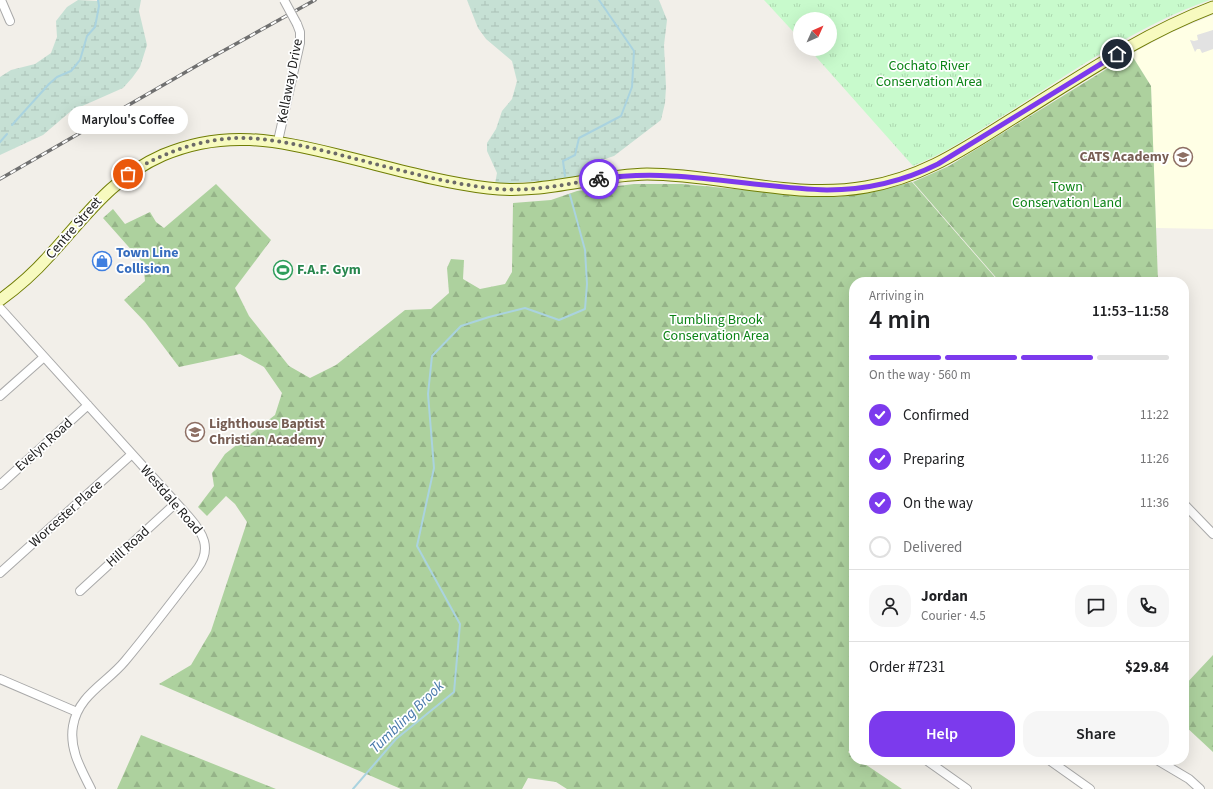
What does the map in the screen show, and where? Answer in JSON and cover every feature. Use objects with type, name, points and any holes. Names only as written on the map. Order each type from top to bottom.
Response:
[{"type":"main road","name":"Centre Street","points":[[0,300],[38,268],[104,194],[141,166],[175,150],[204,142],[240,138],[278,141],[457,183],[506,190],[538,189],[619,176],[651,174],[794,188],[841,190],[871,186],[907,177],[946,160],[1144,38],[1176,22],[1213,7]]},
{"type":"street","points":[[1,0],[10,21]]},
{"type":"street","name":"Kellaway Drive","points":[[278,141],[300,43],[300,32],[284,0]]},
{"type":"street","name":"Westdale Road","points":[[0,308],[204,536],[206,547],[203,559],[125,661],[88,695],[77,712],[73,726],[73,746],[76,758],[91,789]]},
{"type":"street","points":[[0,396],[44,357]]},
{"type":"street","name":"Evelyn Road","points":[[0,485],[88,405]]},
{"type":"street","name":"Worcester Place","points":[[0,573],[132,454]]},
{"type":"street","name":"Hill Road","points":[[80,590],[176,503]]},
{"type":"street","points":[[1189,509],[1213,534]]},
{"type":"street","points":[[0,679],[77,712]]},
{"type":"street","points":[[933,765],[967,789]]},
{"type":"street","points":[[1057,765],[1090,789]]},
{"type":"street","points":[[1165,765],[1189,779],[1200,789]]},
{"type":"shaded area","name":"CATS Academy","points":[[1213,15],[1213,229],[1156,228],[1151,86],[1131,54],[1170,33]]},
{"type":"shaded area","points":[[1213,30],[1213,49],[1202,53],[1200,49],[1197,49],[1195,52],[1190,40],[1198,40],[1197,35]]},
{"type":"green space","points":[[78,0],[141,0],[139,11],[147,45],[140,67],[123,88],[71,111],[43,135],[0,155],[0,77],[11,70],[35,64],[51,53],[57,37],[56,21],[67,7]]},
{"type":"green space","points":[[467,0],[659,0],[667,20],[664,45],[666,87],[665,103],[661,120],[614,156],[596,162],[593,174],[558,180],[495,184],[497,173],[487,151],[487,143],[496,129],[502,111],[512,99],[517,81],[512,61],[486,39],[478,28]]},
{"type":"green space","name":"Cochato River Conservation Area","points":[[764,0],[1210,0],[1182,11],[1127,38],[966,139],[913,166],[815,56],[837,56],[837,12],[793,12],[793,31]]},
{"type":"green space","name":"Town Conservation Land","points":[[1131,54],[1151,86],[1158,277],[996,277],[913,182],[949,166]]},
{"type":"green space","name":"Tumbling Brook Conservation Area","points":[[912,182],[995,277],[849,277],[849,765],[866,765],[902,789],[567,789],[556,782],[528,778],[522,789],[401,789],[159,684],[191,665],[211,631],[247,522],[235,504],[226,496],[207,516],[198,507],[214,486],[212,473],[225,454],[275,415],[282,393],[264,367],[240,354],[179,367],[145,322],[124,300],[145,281],[143,263],[103,218],[113,209],[125,224],[150,212],[156,222],[164,228],[216,184],[271,240],[235,288],[249,316],[289,366],[310,378],[336,365],[405,310],[431,309],[449,293],[447,268],[451,259],[464,260],[463,279],[480,289],[505,284],[512,272],[513,203],[551,200],[577,191],[634,184],[682,184],[798,195],[836,197],[872,192]]},
{"type":"green space","points":[[1213,655],[1213,752],[1189,730],[1189,681]]},
{"type":"green space","points":[[141,735],[276,789],[117,789]]},
{"type":"waterway","points":[[12,125],[49,84],[57,77],[71,71],[80,60],[87,36],[95,27],[99,6],[98,0]]},
{"type":"waterway","name":"Tumbling Brook","points":[[565,176],[563,161],[575,155],[579,138],[621,116],[632,87],[634,51],[599,0]]},
{"type":"waterway","points":[[0,142],[7,134]]},
{"type":"waterway","name":"Tumbling Brook","points":[[353,789],[396,739],[454,692],[460,624],[417,546],[434,468],[428,394],[432,356],[461,326],[489,317],[525,308],[559,320],[585,309],[587,284],[585,250],[570,195]]},
{"type":"railway","points":[[0,179],[205,61],[315,0]]},
{"type":"way so far","points":[[128,174],[153,160],[183,148],[215,140],[240,138],[278,141],[433,178],[486,188],[506,190],[538,189],[564,186],[599,179]]},
{"type":"place","name":"CATS Academy","points":[[1183,157]]},
{"type":"place","name":"Marylou's Coffee","points":[[128,174]]},
{"type":"place","name":"Town Line Collision","points":[[102,261]]},
{"type":"place","name":"F.A.F. Gym","points":[[283,270]]},
{"type":"place","name":"Lighthouse Baptist Christian Academy","points":[[195,432]]},
{"type":"route","points":[[599,179],[629,175],[658,174],[789,188],[827,190],[854,189],[882,184],[916,174],[938,164],[1117,54]]}]
